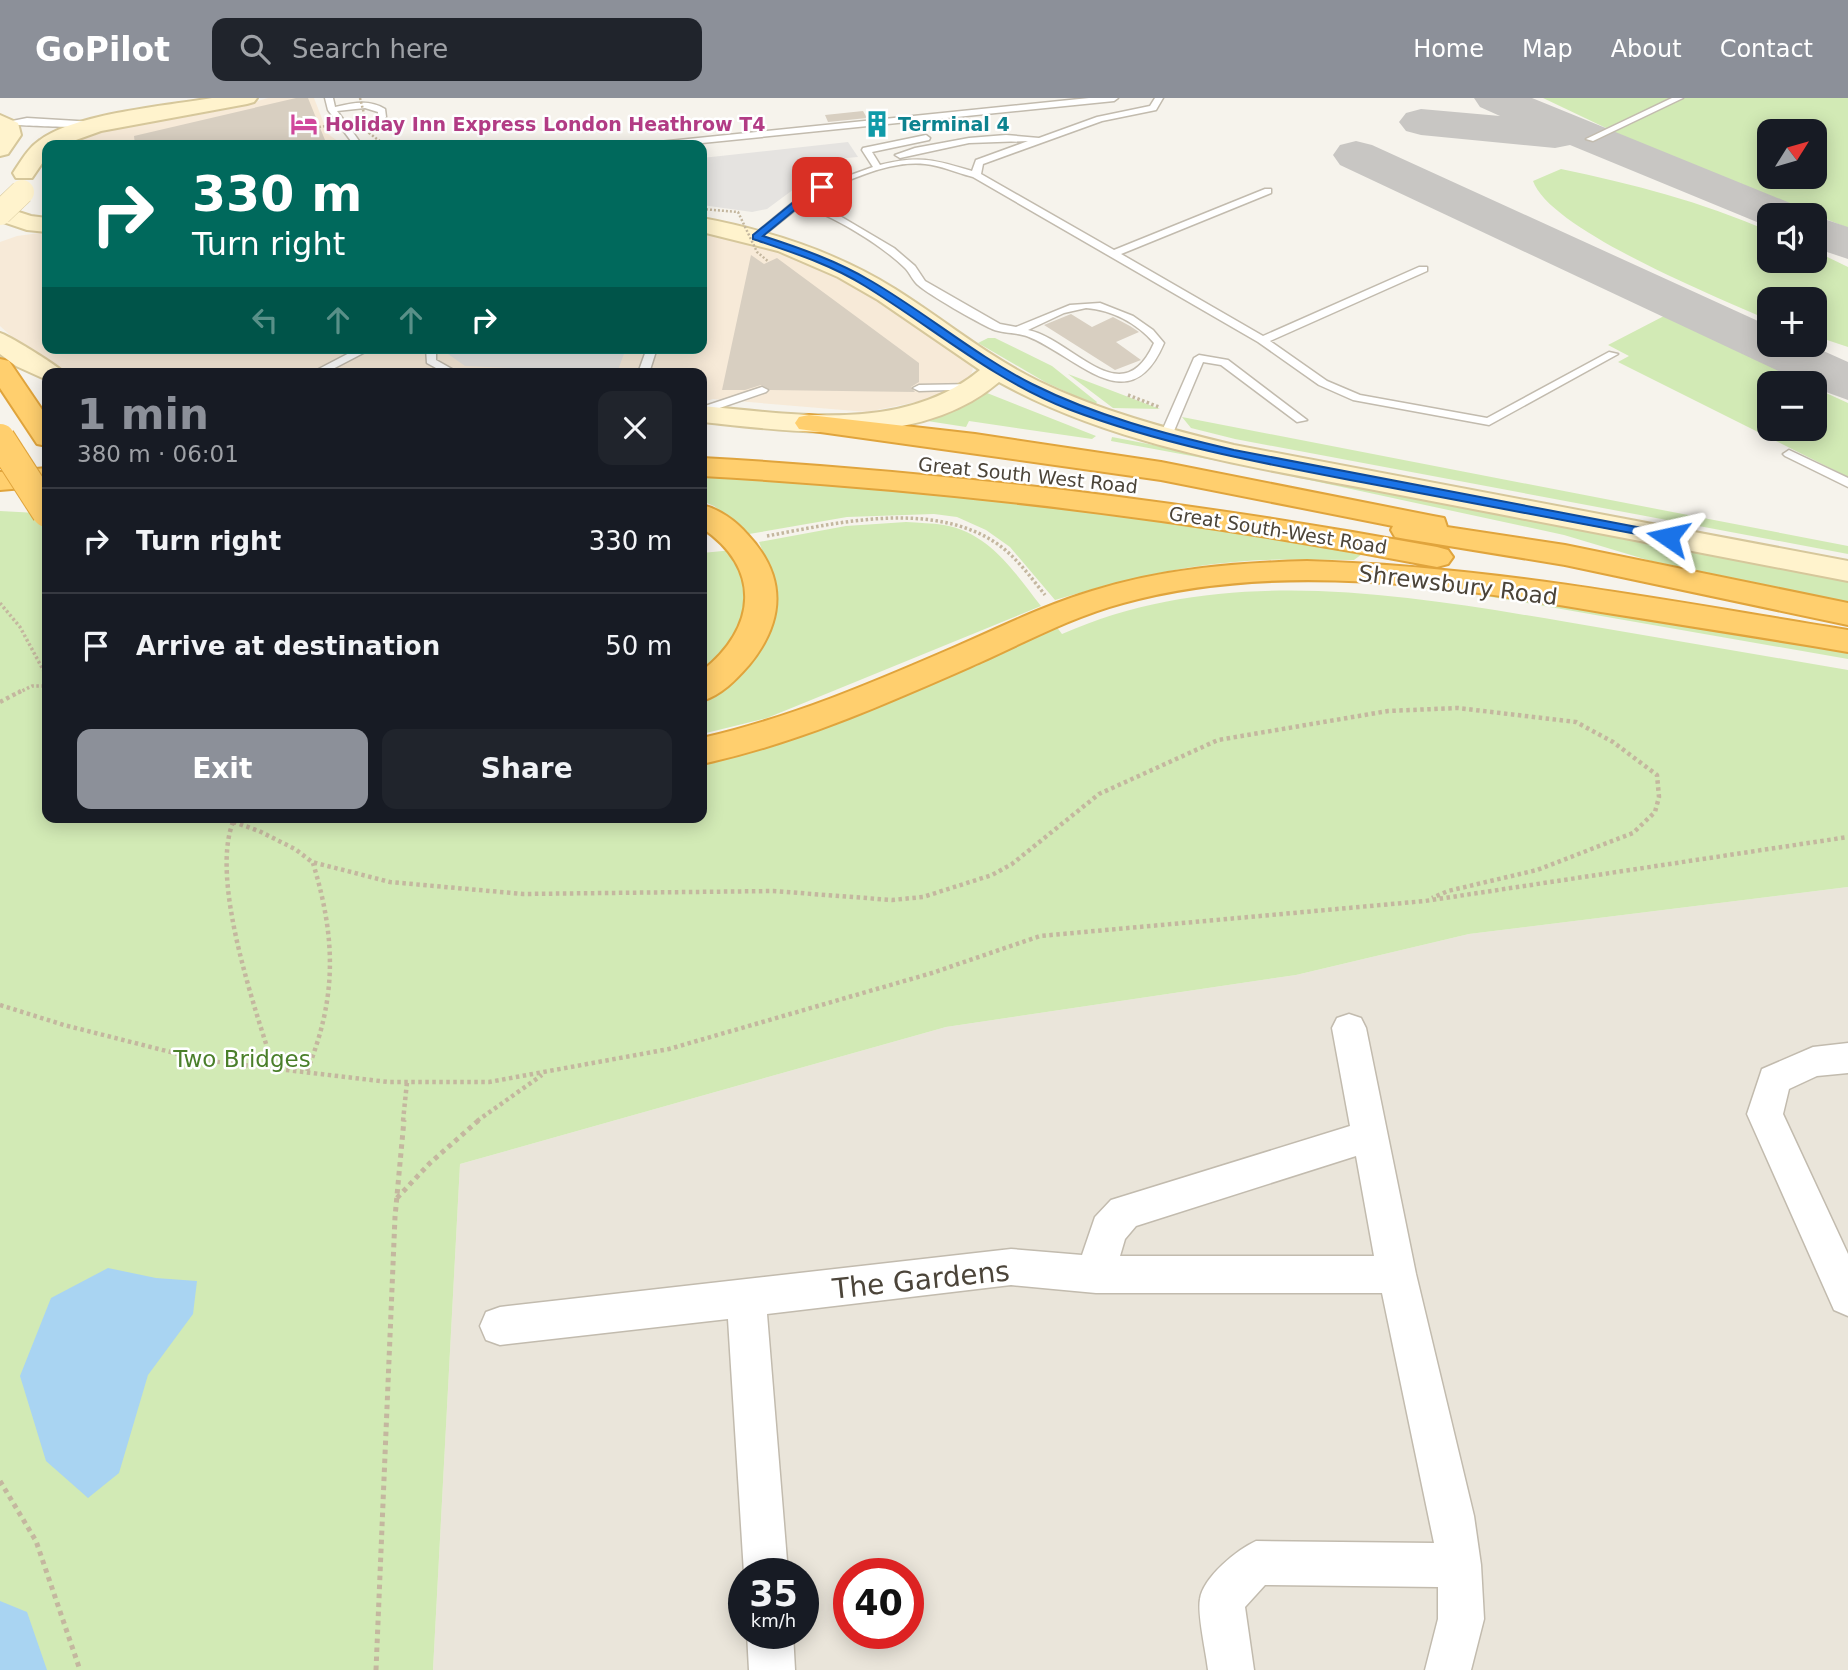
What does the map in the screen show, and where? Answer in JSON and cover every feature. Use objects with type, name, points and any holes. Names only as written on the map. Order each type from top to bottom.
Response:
[{"type":"highway","points":[[0,367],[42,431]]},
{"type":"highway","points":[[808,423],[975,443],[1161,471],[1441,527],[1565,555]]},
{"type":"highway","points":[[0,439],[42,504]]},
{"type":"highway","name":"Great South West Road","points":[[707,448],[906,461],[1083,480],[1290,510],[1565,555],[1848,614]]},
{"type":"highway","points":[[0,462],[42,459]]},
{"type":"highway","name":"Great South-West Road","points":[[707,467],[900,480],[1156,510],[1421,554],[1848,640]]},
{"type":"highway","points":[[0,481],[42,477]]},
{"type":"highway","points":[[707,517],[742,543],[761,581],[761,617],[741,653],[726,671],[707,686]]},
{"type":"highway","points":[[707,750],[743,742],[833,712],[1092,602],[1171,582],[1221,575],[1325,571],[1467,581],[1848,640]]},
{"type":"street","points":[[179,111],[222,98]]},
{"type":"street","points":[[55,140],[66,134],[99,125],[247,98]]},
{"type":"street","points":[[0,149],[9,135],[10,128],[3,122]]},
{"type":"street","points":[[42,149],[37,154],[23,183],[0,213],[19,221],[42,224]]},
{"type":"street","points":[[0,168],[23,183]]},
{"type":"street","points":[[0,202],[42,203]]},
{"type":"street","points":[[0,233],[42,226]]},
{"type":"street","points":[[707,226],[756,237],[813,256],[867,282],[998,369],[1071,406],[1166,438],[1247,457],[1848,571]]},
{"type":"street","points":[[0,341],[24,360],[42,369]]},
{"type":"street","points":[[707,413],[808,423],[880,419],[920,413],[951,403],[998,369]]},
{"type":"street","points":[[1349,1028],[1396,1274],[1452,1516],[1459,1565],[1461,1619],[1448,1670]]},
{"type":"street","points":[[1848,1058],[1813,1062],[1774,1080],[1765,1114],[1848,1297]]},
{"type":"street","points":[[1096,1275],[1108,1230],[1124,1212],[1369,1136]]},
{"type":"street","name":"The Gardens","points":[[500,1326],[746,1300],[1011,1267],[1096,1275],[1396,1274]]},
{"type":"street","points":[[746,1300],[765,1558]]},
{"type":"street","points":[[1231,1670],[1222,1599],[1256,1563],[1459,1565]]},
{"type":"street","points":[[771,1649],[772,1670]]},
{"type":"lane","points":[[330,98],[332,110],[354,140]]},
{"type":"lane","points":[[707,140],[1114,98]]},
{"type":"lane","points":[[976,175],[979,162],[1100,120],[1153,108],[1159,98]]},
{"type":"lane","points":[[1590,139],[1679,98]]},
{"type":"lane","points":[[332,110],[365,105],[382,111],[382,117],[373,124],[345,130]]},
{"type":"lane","points":[[3,122],[99,125]]},
{"type":"lane","points":[[878,168],[894,157],[923,149],[1021,136],[1040,140]]},
{"type":"lane","points":[[878,168],[866,150],[926,138]]},
{"type":"lane","points":[[756,237],[810,193],[878,168],[907,161],[927,161],[976,175],[1262,340],[1323,383],[1357,398],[1489,422],[1613,354]]},
{"type":"lane","points":[[827,167],[846,179]]},
{"type":"lane","points":[[1113,254],[1268,191]]},
{"type":"lane","points":[[799,202],[820,208],[890,250],[912,268],[921,283],[997,327],[1019,330],[1075,357],[1105,377],[1118,379],[1133,375],[1150,364],[1158,343],[1152,333],[1114,309],[1095,304],[1071,307],[1019,330]]},
{"type":"lane","points":[[1262,340],[1423,269]]},
{"type":"lane","points":[[326,368],[356,354]]},
{"type":"lane","points":[[431,354],[431,362],[444,368]]},
{"type":"lane","points":[[1166,438],[1199,358],[1224,362],[1301,420]]},
{"type":"lane","points":[[919,388],[976,387]]},
{"type":"lane","points":[[707,410],[762,390]]},
{"type":"lane","points":[[1789,454],[1848,483]]},
{"type":"path","points":[[360,98],[369,133],[379,140]]},
{"type":"path","points":[[319,127],[365,120]]},
{"type":"path","points":[[707,209],[738,212],[757,252],[769,262]]},
{"type":"path","points":[[764,537],[875,521],[929,520],[957,523],[1004,548],[1046,596]]},
{"type":"path","points":[[0,603],[15,620],[42,668]]},
{"type":"path","points":[[0,702],[26,688],[42,685]]},
{"type":"path","points":[[235,823],[295,849],[312,862],[390,883],[523,894],[773,891],[892,900],[923,897],[954,889],[1002,869],[1040,842],[1098,794],[1195,749],[1219,740],[1254,734],[1421,708],[1483,711],[1576,722],[1613,742],[1657,775],[1659,797],[1655,812],[1633,834],[1537,870],[1448,891],[1425,901]]},
{"type":"path","points":[[233,823],[226,840],[230,900],[248,985],[274,1069]]},
{"type":"path","points":[[0,1005],[202,1060],[407,1082],[489,1082],[669,1049],[932,973],[1040,936],[1425,901],[1848,837]]},
{"type":"path","points":[[306,1072],[321,1041],[331,998],[333,952],[323,891],[312,862]]},
{"type":"path","points":[[396,1198],[437,1155],[506,1098],[544,1074]]},
{"type":"path","points":[[376,1670],[396,1198],[407,1082]]},
{"type":"path","points":[[0,1480],[36,1541],[80,1670]]},
{"type":"shaded area","points":[[268,98],[314,98],[328,134],[336,140],[77,140],[103,131],[225,110]]},
{"type":"shaded area","points":[[848,142],[858,157],[846,158],[813,175],[767,209],[752,212],[707,206],[707,157]]},
{"type":"shaded area","points":[[42,233],[42,354],[707,354],[707,234],[771,248],[856,284],[965,357],[973,369],[968,383],[946,396],[867,412],[707,401],[707,368],[60,368],[23,347],[0,326],[0,242],[17,236]]},
{"type":"shaded area","points":[[448,354],[624,354],[619,368],[465,366]]},
{"type":"shaded area","points":[[1848,887],[1848,1670],[433,1670],[460,1164],[946,1027],[1296,975],[1469,934]]},
{"type":"green space","points":[[1543,98],[1848,98],[1848,228],[1827,219],[1827,203],[1787,203],[1627,138]]},
{"type":"green space","points":[[1561,169],[1667,195],[1757,226],[1757,273],[1827,273],[1827,257],[1848,267],[1848,347],[1827,340],[1827,287],[1757,287],[1757,315],[1639,261],[1602,241],[1546,200],[1533,181]]},
{"type":"green space","points":[[1664,316],[1781,371],[1757,371],[1757,432],[1618,362],[1629,356],[1608,345]]},
{"type":"green space","points":[[995,338],[1052,366],[1097,402],[1095,405],[1045,382],[978,343]]},
{"type":"green space","points":[[1068,374],[1160,409],[1113,408]]},
{"type":"green space","points":[[982,391],[1096,436],[1092,439],[969,421],[966,427],[908,418]]},
{"type":"green space","points":[[1827,393],[1848,403],[1848,477],[1776,441],[1827,441]]},
{"type":"green space","points":[[1182,417],[1848,546],[1848,554],[1235,439],[1191,428]]},
{"type":"green space","points":[[1112,437],[1848,579],[1848,602],[1651,561],[1564,535],[1240,465],[1111,441]]},
{"type":"green space","points":[[707,471],[1042,499],[1354,549],[1362,554],[1354,560],[1265,560],[1167,571],[1055,600],[1010,547],[986,530],[957,517],[934,514],[847,517],[749,534],[707,503]]},
{"type":"green space","name":"Two Bridges","points":[[0,511],[37,513],[42,520],[42,823],[707,823],[707,757],[732,752],[1053,622],[1062,634],[1123,612],[1185,598],[1249,592],[1312,591],[1440,602],[1848,670],[1848,887],[1469,934],[1296,975],[946,1027],[460,1164],[433,1670],[0,1670]]},
{"type":"green space","points":[[906,522],[960,529],[975,536],[1000,556],[1041,606],[767,718],[707,733],[707,697],[773,606],[773,578],[759,542],[846,526]]},
{"type":"green space","points":[[733,550],[746,582],[748,599],[736,635],[707,668],[707,553]]},
{"type":"green space","points":[[1247,577],[1390,579],[1848,648],[1848,659],[1440,588],[1354,582],[1268,581],[1192,587],[1070,619],[1144,593]]},
{"type":"water","points":[[108,1268],[156,1278],[197,1281],[193,1314],[148,1375],[119,1473],[88,1498],[46,1461],[20,1376],[51,1298]]},
{"type":"building","points":[[296,98],[308,98],[325,140],[134,140],[134,136]]},
{"type":"building","points":[[863,111],[867,118],[828,122],[825,115]]},
{"type":"building","points":[[751,255],[764,264],[777,258],[919,363],[919,382],[911,387],[915,392],[770,390],[761,385],[745,390],[722,390]]},
{"type":"building","points":[[1071,314],[1092,327],[1113,317],[1130,326],[1139,332],[1116,342],[1141,360],[1115,370],[1044,325]]},
{"type":"waterway","points":[[0,1639],[9,1670]]},
{"type":"taxiway","points":[[1495,98],[1757,206]]},
{"type":"taxiway","points":[[1421,122],[1555,135]]},
{"type":"taxiway","points":[[1356,155],[1848,383]]},
{"type":"taxiway","points":[[1827,236],[1848,244]]},
{"type":"place","name":"Holiday Inn Express London Heathrow T4","points":[[304,124]]},
{"type":"place","name":"Terminal 4","points":[[877,124]]},
{"type":"route","points":[[822,187],[769,224],[756,237],[813,256],[867,282],[976,356],[1027,386],[1071,406],[1166,438],[1234,454],[1668,537]]}]
